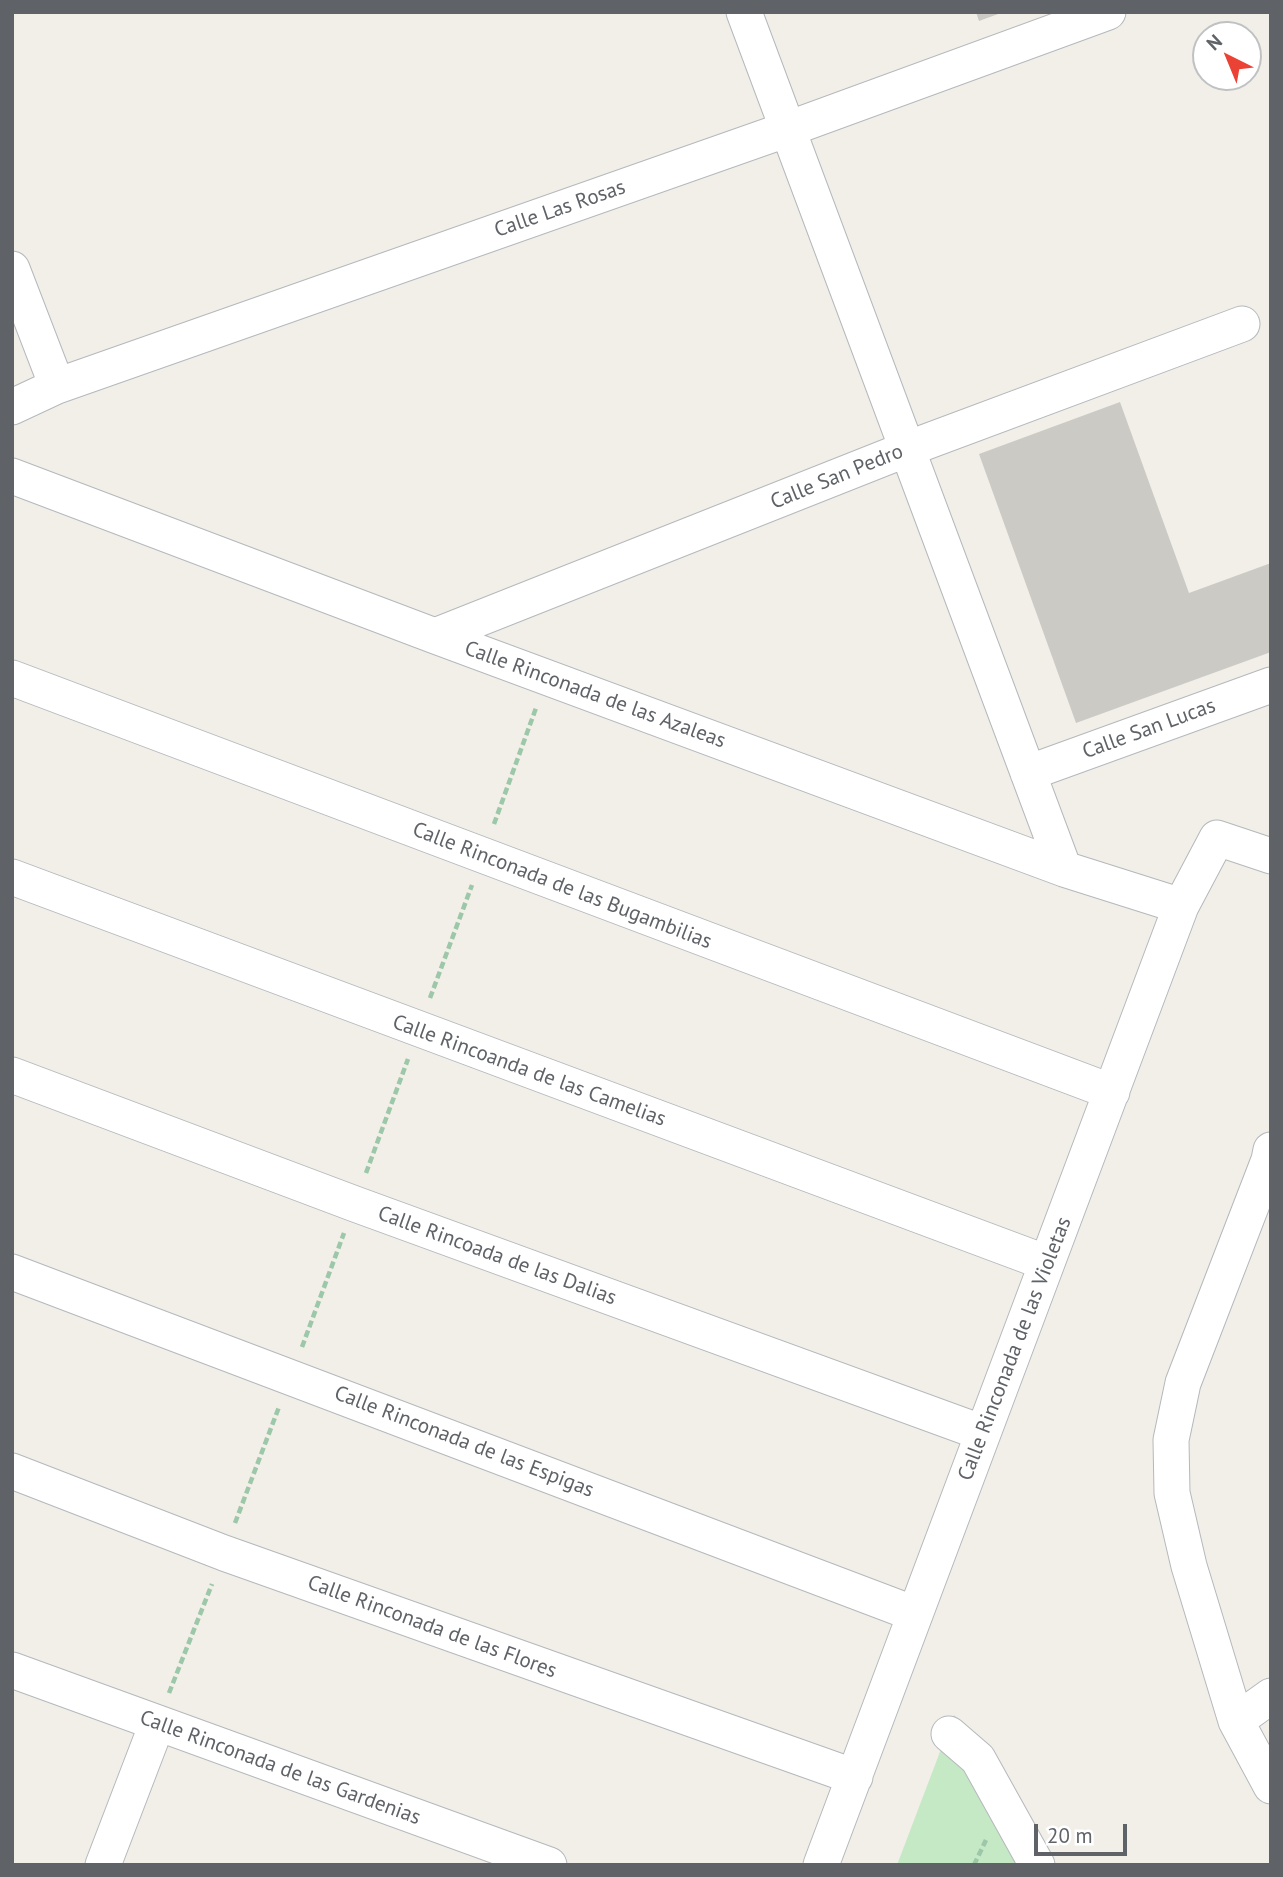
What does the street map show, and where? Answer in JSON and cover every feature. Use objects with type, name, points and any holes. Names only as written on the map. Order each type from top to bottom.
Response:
[{"type":"street","points":[[744,12],[1064,869]]},
{"type":"street","name":"Calle Las Rosas","points":[[12,407],[57,386],[788,129],[1108,12]]},
{"type":"street","points":[[12,269],[57,386]]},
{"type":"street","name":"Calle San Pedro","points":[[435,636],[907,449],[1242,324]]},
{"type":"street","name":"Calle Rinconada de las Azaleas","points":[[12,476],[1064,869],[1181,906]]},
{"type":"street","name":"Calle Rinconada de las Bugambilias","points":[[12,678],[1112,1092]]},
{"type":"street","name":"Calle San Lucas","points":[[1028,773],[1271,685]]},
{"type":"street","name":"Calle Rinconada de las Violetas","points":[[821,1865],[1181,906],[1217,838],[1271,856]]},
{"type":"street","name":"Calle Rincoanda de las Camelias","points":[[12,877],[1047,1263]]},
{"type":"street","name":"Calle Rincoada de las Dalias","points":[[12,1074],[368,1209],[983,1433]]},
{"type":"street","points":[[1270,1157],[1183,1383],[1171,1440],[1172,1493],[1189,1566],[1236,1721],[1271,1786]]},
{"type":"street","name":"Calle Rinconada de las Espigas","points":[[12,1272],[915,1614]]},
{"type":"street","name":"Calle Rinconada de las Flores","points":[[12,1471],[224,1553],[855,1777]]},
{"type":"street","name":"Calle Rinconada de las Gardenias","points":[[12,1670],[549,1865]]},
{"type":"street","points":[[1236,1721],[1271,1696]]},
{"type":"street","points":[[103,1865],[157,1724]]},
{"type":"street","points":[[949,1734],[978,1759],[1037,1865]]},
{"type":"green space","points":[[954,1715],[979,1740],[1050,1865],[897,1865]]},
{"type":"building","points":[[976,12],[1001,12],[1001,13],[979,21]]},
{"type":"building","points":[[1120,402],[1189,593],[1271,563],[1271,652],[1076,723],[979,454]]}]
